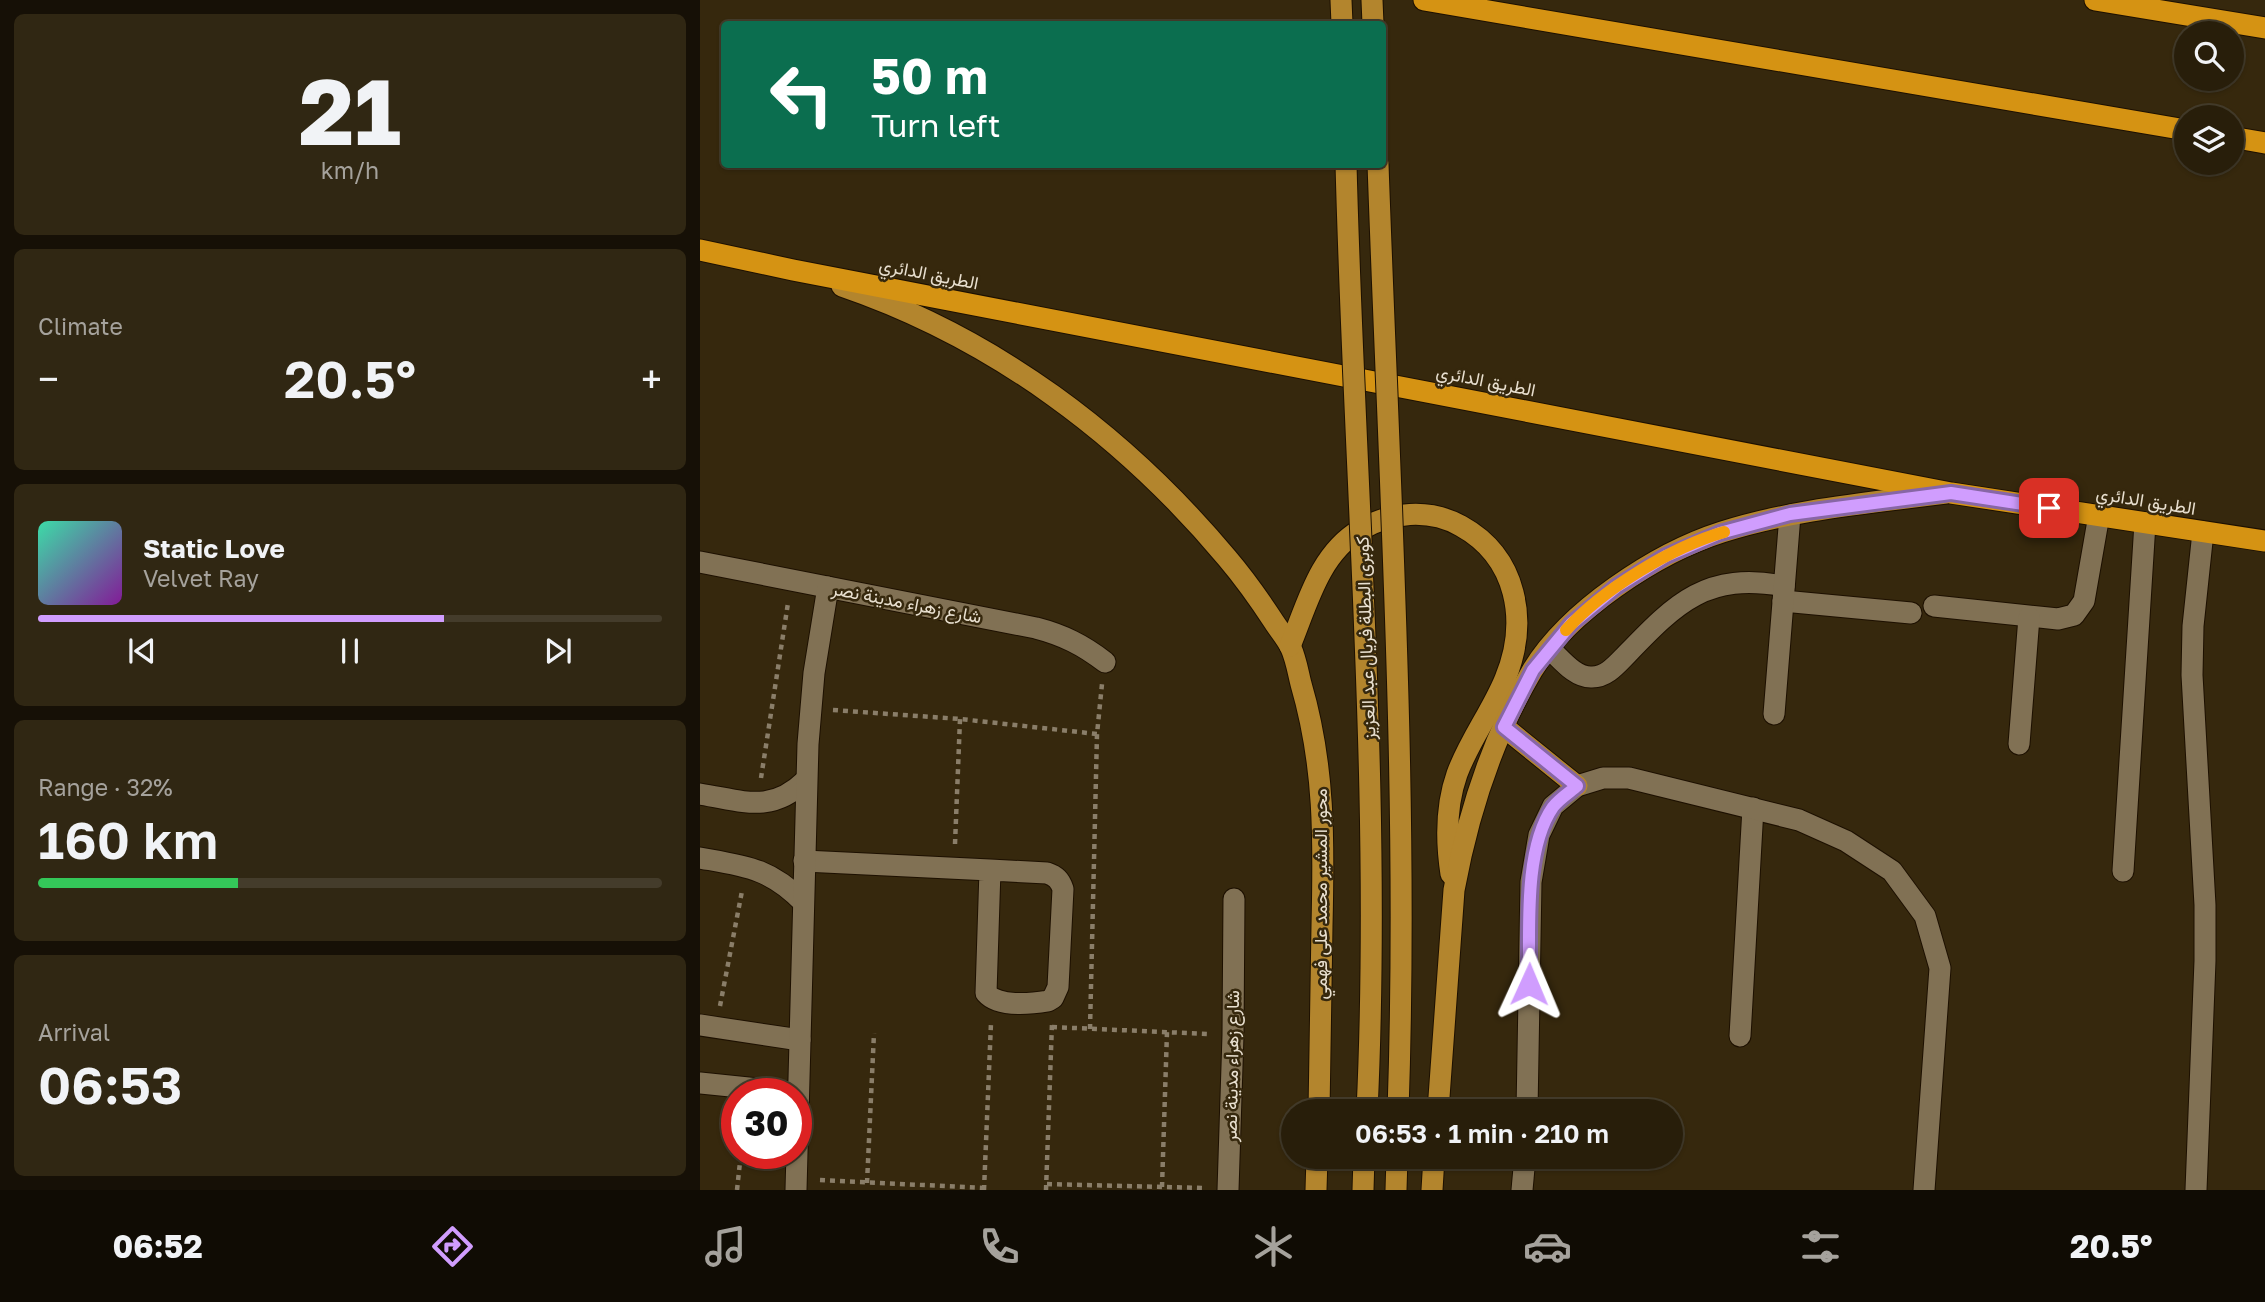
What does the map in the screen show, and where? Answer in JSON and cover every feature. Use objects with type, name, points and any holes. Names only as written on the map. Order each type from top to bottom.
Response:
[{"type":"highway","points":[[1424,0],[2174,128]]},
{"type":"highway","points":[[2095,0],[2265,28]]},
{"type":"highway","points":[[2244,139],[2265,143]]},
{"type":"highway","name":"الطريق الدائري","points":[[700,250],[1951,493],[2265,541]]},
{"type":"main road","points":[[1341,0],[1342,21]]},
{"type":"main road","points":[[1372,0],[1373,21]]},
{"type":"main road","name":"كوبرى البطلة فريال عبد العزيز","points":[[1346,168],[1371,787],[1367,1099]]},
{"type":"main road","name":"كوبرى البطلة فريال عبد العزيز","points":[[1378,168],[1401,778],[1398,1099]]},
{"type":"main road","name":"محور المشير محمد على فهمي","points":[[793,270],[869,295],[942,327],[1011,366],[1077,411],[1138,462],[1194,519],[1246,580],[1290,646],[1306,698],[1322,798],[1324,846],[1318,1099]]},
{"type":"main road","points":[[1439,1099],[1454,890],[1460,857],[1486,771],[1504,727],[1533,670],[1549,648],[1571,624],[1616,587],[1666,556],[1720,533],[1790,514],[1951,493]]},
{"type":"main road","points":[[1290,646],[1318,578],[1331,555],[1350,535],[1374,521],[1400,514],[1440,517],[1476,534],[1495,553],[1509,576],[1517,628],[1506,678],[1457,773],[1450,801],[1448,856],[1454,890]]},
{"type":"main road","points":[[1504,727],[1577,786]]},
{"type":"main road","points":[[1316,1190],[1317,1169]]},
{"type":"main road","points":[[1363,1190],[1364,1169]]},
{"type":"main road","points":[[1396,1190],[1397,1169]]},
{"type":"main road","points":[[1432,1190],[1433,1169]]},
{"type":"street","points":[[1774,714],[1790,514]]},
{"type":"street","points":[[1934,606],[2029,617],[2067,618],[2080,609],[2084,601],[2099,515]]},
{"type":"street","points":[[2123,872],[2145,523]]},
{"type":"street","points":[[2196,1190],[2205,905],[2192,675],[2193,626],[2203,532]]},
{"type":"street","name":"شارع زهراء مدينة نصر","points":[[700,562],[1061,634],[1084,646],[1105,663]]},
{"type":"street","points":[[1549,648],[1576,673],[1584,677],[1599,676],[1618,663],[1664,616],[1696,594],[1738,582],[1761,582],[1783,593],[1912,613]]},
{"type":"street","points":[[799,1078],[806,780],[814,673],[828,587]]},
{"type":"street","points":[[2019,744],[2029,617]]},
{"type":"street","points":[[1527,1099],[1531,882],[1539,835],[1553,806],[1577,786],[1603,778],[1629,778],[1799,820],[1846,841],[1892,871],[1925,916],[1940,968],[1924,1190]]},
{"type":"street","points":[[700,794],[757,803],[776,801],[793,793],[806,780]]},
{"type":"street","points":[[1740,1036],[1752,808]]},
{"type":"street","points":[[700,858],[769,874],[788,886],[803,902]]},
{"type":"street","points":[[804,861],[954,868],[1047,873],[1054,876],[1063,889],[1058,987],[1053,998],[1041,1002],[992,1000],[986,993],[990,870]]},
{"type":"street","name":"شارع زهراء مدينة نصر","points":[[1228,1189],[1234,899]]},
{"type":"street","points":[[708,1026],[800,1040]]},
{"type":"street","points":[[700,1083],[721,1085]]},
{"type":"street","points":[[1522,1190],[1524,1169]]},
{"type":"path","points":[[757,803],[791,580]]},
{"type":"path","points":[[1090,1029],[1097,734],[1105,663]]},
{"type":"path","points":[[811,709],[960,719],[1097,734]]},
{"type":"path","points":[[954,868],[960,719]]},
{"type":"path","points":[[708,1026],[747,867]]},
{"type":"path","points":[[1053,998],[1046,1187],[1228,1189]]},
{"type":"path","points":[[796,1185],[867,1183],[984,1189],[992,1000]]},
{"type":"path","points":[[1052,1027],[1233,1035]]},
{"type":"path","points":[[1162,1187],[1167,1032]]},
{"type":"path","points":[[867,1183],[874,1033]]},
{"type":"path","points":[[737,1190],[739,1169]]},
{"type":"slow traffic","points":[[1566,630],[1616,587],[1633,576],[1666,556],[1724,532]]},
{"type":"route","points":[[1529,984],[1531,882],[1539,835],[1553,806],[1577,786],[1504,727],[1533,670],[1571,624],[1616,587],[1666,556],[1720,533],[1790,514],[1951,493],[2049,508]]}]
